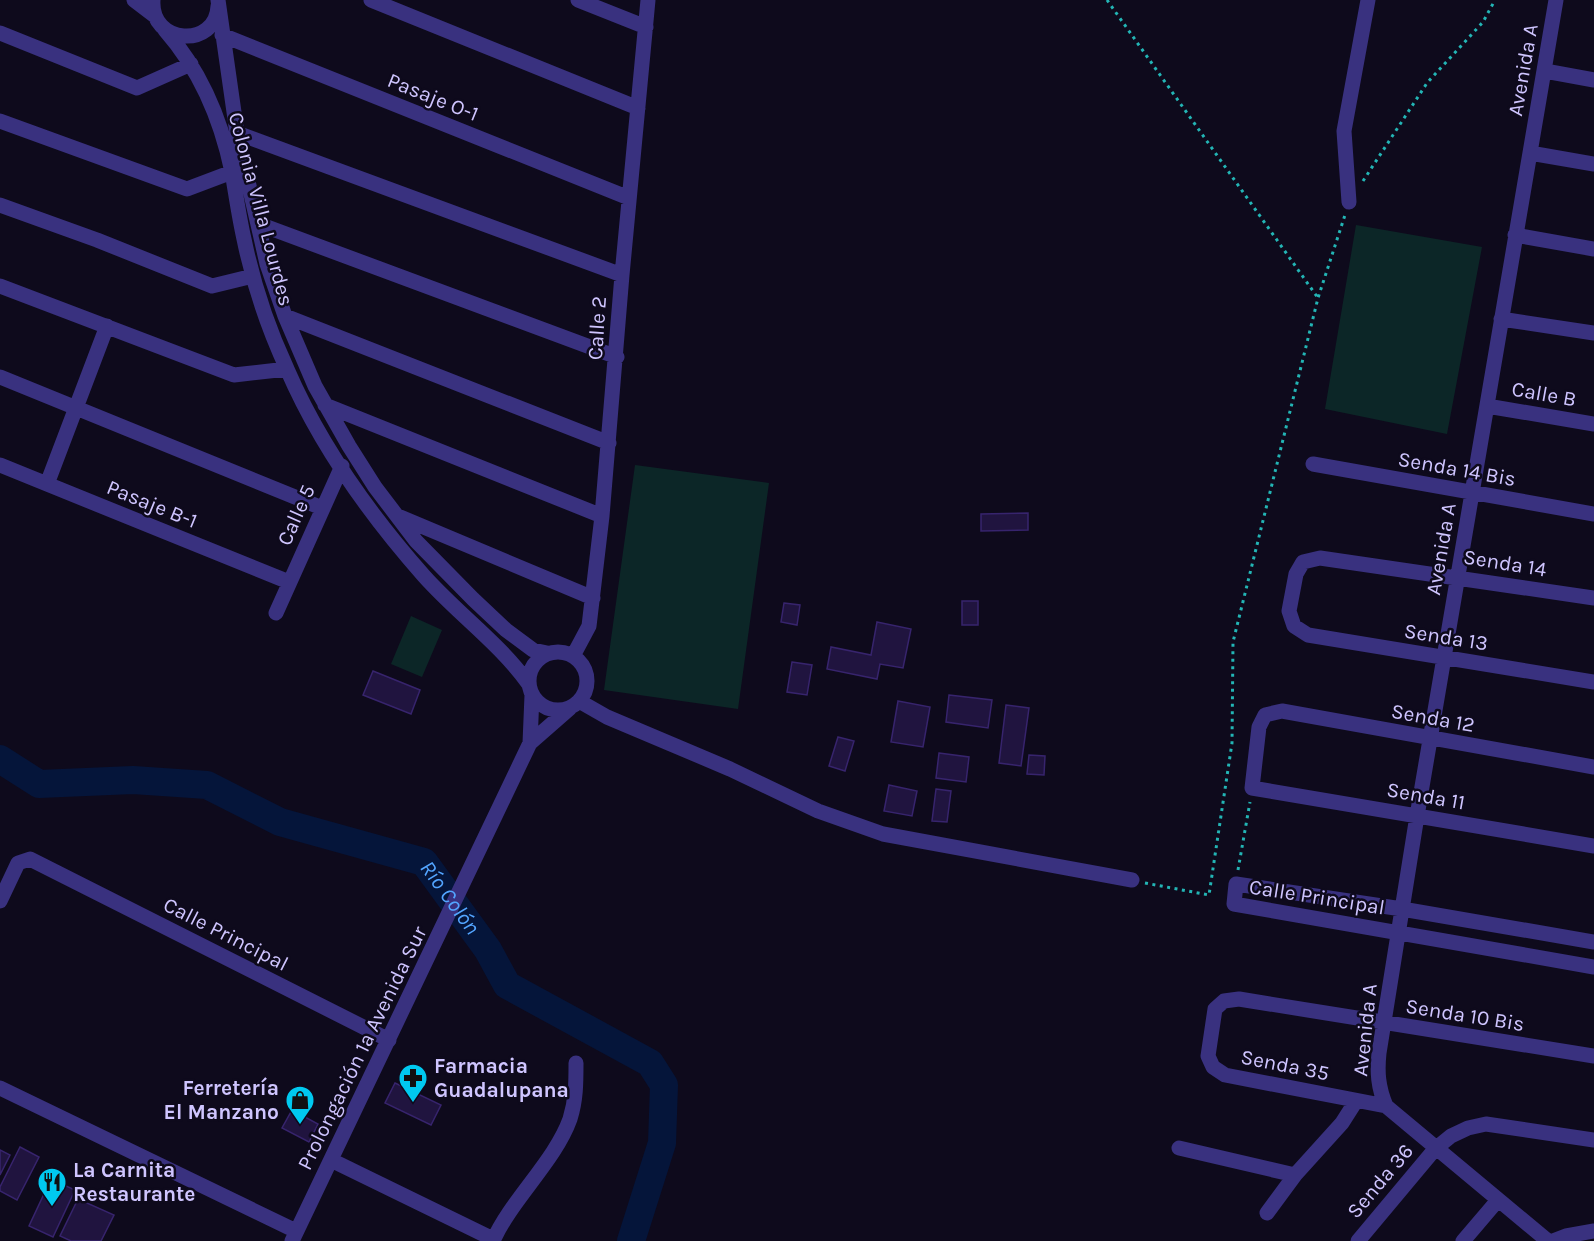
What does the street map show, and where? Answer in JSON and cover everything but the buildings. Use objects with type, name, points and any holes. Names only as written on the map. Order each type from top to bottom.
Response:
[{"type":"street","name":"Colonia Villa Lourdes","points":[[134,0],[154,8],[165,30],[191,64],[216,115],[232,172],[243,239],[252,276],[287,369],[324,439],[362,499],[424,576],[513,663],[530,689]]},
{"type":"street","name":"Colonia Villa Lourdes","points":[[218,0],[237,133],[267,264],[285,316],[325,405],[375,487],[435,562],[473,599],[533,650],[547,653]]},
{"type":"street","points":[[165,30],[184,37],[206,30],[214,21],[218,10],[218,0]]},
{"type":"street","points":[[371,0],[638,108]]},
{"type":"street","points":[[578,0],[646,27]]},
{"type":"street","name":"Calle 2","points":[[573,656],[589,626],[593,597],[617,357],[622,275],[648,0]]},
{"type":"street","points":[[1349,202],[1344,131],[1368,0]]},
{"type":"street","name":"Avenida A","points":[[1386,1106],[1377,1076],[1384,1024],[1443,658],[1556,0]]},
{"type":"street","points":[[0,33],[137,88],[191,64]]},
{"type":"street","name":"Pasaje O-1","points":[[222,34],[629,198]]},
{"type":"street","points":[[1545,71],[1594,80]]},
{"type":"street","points":[[0,121],[188,189],[232,172]]},
{"type":"street","points":[[237,133],[622,275]]},
{"type":"street","points":[[1530,153],[1594,164]]},
{"type":"street","points":[[0,205],[97,240],[212,286],[252,276]]},
{"type":"street","points":[[259,224],[617,357]]},
{"type":"street","points":[[1515,235],[1594,249]]},
{"type":"street","points":[[0,286],[234,375],[287,369]]},
{"type":"street","points":[[285,316],[609,443]]},
{"type":"street","points":[[1501,319],[1594,333]]},
{"type":"street","points":[[47,484],[108,326]]},
{"type":"street","points":[[0,377],[322,508]]},
{"type":"street","points":[[325,405],[602,516]]},
{"type":"street","name":"Calle B","points":[[1487,406],[1594,424]]},
{"type":"street","name":"Senda 14 Bis","points":[[1313,464],[1594,514]]},
{"type":"street","name":"Pasaje B-1","points":[[0,465],[289,582]]},
{"type":"street","name":"Calle 5","points":[[276,614],[342,466]]},
{"type":"street","points":[[397,516],[593,597]]},
{"type":"street","name":"Senda 14","points":[[1294,626],[1289,611],[1296,574],[1304,562],[1320,558],[1594,598]]},
{"type":"street","name":"Senda 13","points":[[1294,626],[1308,635],[1594,682]]},
{"type":"street","points":[[556,651],[573,656],[581,662],[586,672],[585,692],[575,704],[560,710],[549,709],[539,703],[530,689],[533,665],[547,653],[556,651]]},
{"type":"street","name":"Prolongación 1a Avenida Sur","points":[[530,689],[530,743]]},
{"type":"street","points":[[575,704],[730,769],[818,811],[883,834],[1132,880]]},
{"type":"street","name":"Prolongación 1a Avenida Sur","points":[[294,1236],[530,743],[575,704]]},
{"type":"street","name":"Senda 12","points":[[1252,789],[1259,727],[1265,715],[1282,711],[1594,767]]},
{"type":"street","name":"Senda 11","points":[[1252,789],[1594,846]]},
{"type":"street","name":"Calle Principal","points":[[0,901],[18,863],[30,859],[389,1040]]},
{"type":"street","name":"Calle Principal","points":[[1594,942],[1402,909],[1236,884],[1234,904],[1594,967]]},
{"type":"street","name":"Senda 10 Bis","points":[[1214,1067],[1208,1056],[1215,1009],[1224,1000],[1239,999],[1594,1056]]},
{"type":"street","points":[[331,1160],[493,1240],[569,1121],[576,1097],[576,1064]]},
{"type":"street","name":"Senda 35","points":[[1214,1067],[1225,1075],[1386,1106]]},
{"type":"street","points":[[0,1088],[294,1236]]},
{"type":"street","name":"Avenida A","points":[[1267,1213],[1295,1175],[1342,1123],[1356,1101]]},
{"type":"street","points":[[1386,1106],[1548,1241]]},
{"type":"street","name":"Senda 36","points":[[1358,1241],[1435,1149],[1451,1136],[1468,1128],[1486,1124],[1594,1140]]},
{"type":"street","points":[[1179,1148],[1295,1175]]},
{"type":"street","points":[[1463,1241],[1498,1200]]},
{"type":"street","points":[[1553,1241],[1594,1231]]},
{"type":"path","points":[[1107,0],[1318,298]]},
{"type":"path","points":[[1132,880],[1209,895],[1232,743],[1233,642],[1318,298],[1349,202],[1427,83],[1483,22],[1495,0]]},
{"type":"path","points":[[1236,884],[1252,789]]},
{"type":"green space","points":[[1356,225],[1482,247],[1447,434],[1325,409]]},
{"type":"green space","points":[[635,465],[769,483],[738,709],[604,690]]},
{"type":"green space","points":[[411,616],[442,630],[422,677],[391,664]]},
{"type":"waterway","name":"Río Colón","points":[[0,759],[39,784],[133,780],[207,785],[280,822],[424,862],[488,950],[507,985],[650,1063],[664,1085],[662,1143],[631,1241]]},
{"type":"place","name":"Farmacia Guadalupana","points":[[413,1104]]},
{"type":"place","name":"Ferretería El Manzano","points":[[300,1126]]},
{"type":"place","name":"La Carnita Restaurante","points":[[52,1208]]}]
